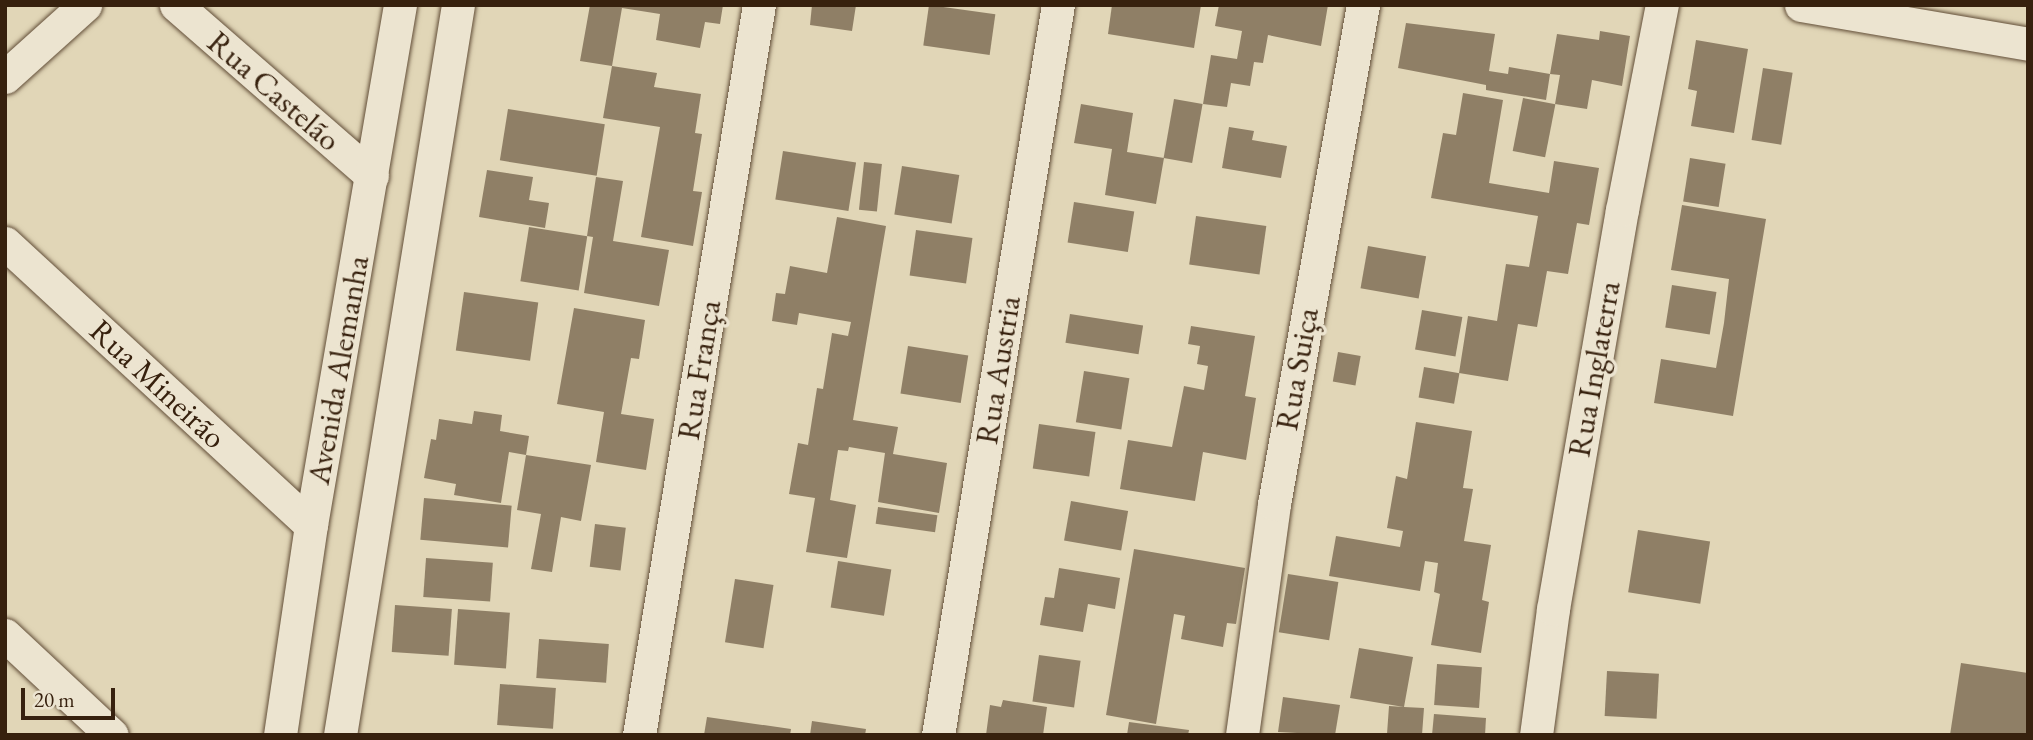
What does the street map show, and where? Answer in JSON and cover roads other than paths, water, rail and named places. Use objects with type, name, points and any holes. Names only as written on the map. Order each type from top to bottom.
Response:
[{"type":"street","points":[[5,77],[85,5]]},
{"type":"street","name":"Rua Castelão","points":[[176,5],[372,176]]},
{"type":"street","name":"Avenida Alemanha","points":[[280,735],[311,525],[400,5]]},
{"type":"street","name":"Avenida Alemanha","points":[[341,735],[458,5]]},
{"type":"street","name":"Rua França","points":[[639,735],[758,5]]},
{"type":"street","name":"Rua Austria","points":[[938,735],[1058,5]]},
{"type":"street","name":"Rua Suiça","points":[[1242,735],[1274,504],[1363,5]]},
{"type":"street","name":"Rua Inglaterra","points":[[1536,735],[1553,609],[1615,251],[1662,5]]},
{"type":"street","points":[[1801,5],[2028,44]]},
{"type":"street","name":"Rua Mineirão","points":[[5,243],[311,525]]},
{"type":"street","points":[[5,635],[112,735]]}]
